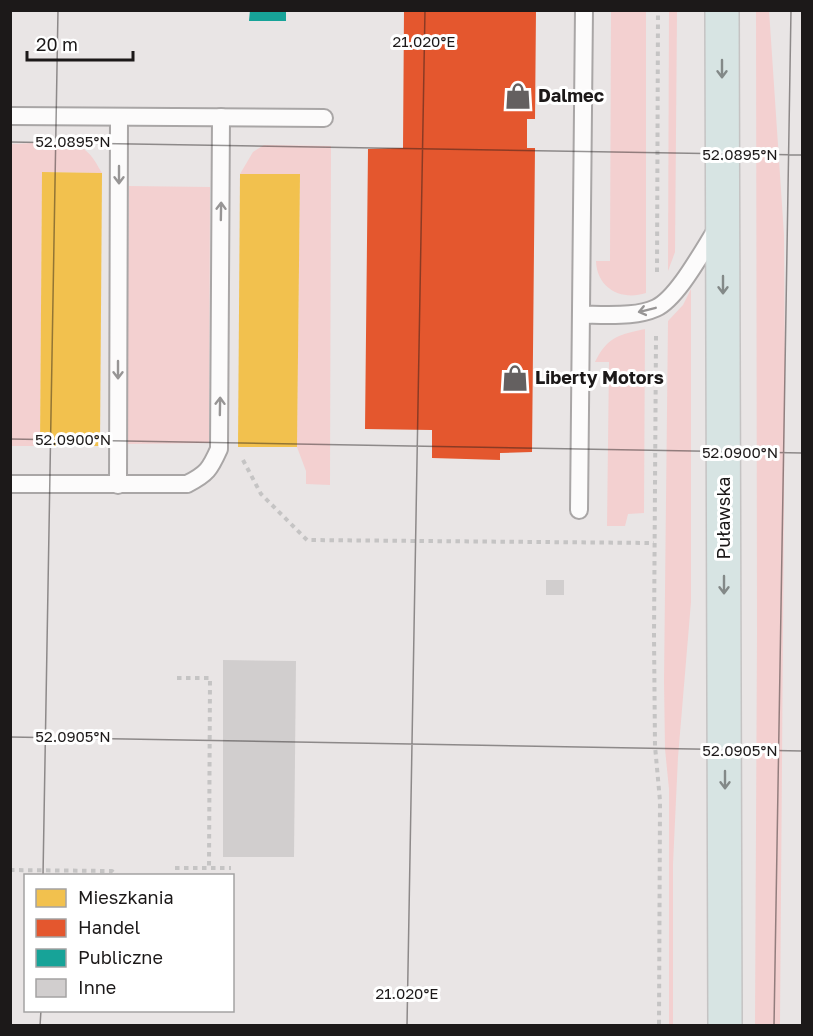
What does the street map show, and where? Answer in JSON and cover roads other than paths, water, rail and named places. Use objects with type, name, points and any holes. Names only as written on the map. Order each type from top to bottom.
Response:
[{"type":"main road","name":"Puławska","points":[[722,10],[725,1026]]},
{"type":"lane","points":[[579,510],[584,10]]},
{"type":"lane","points":[[10,116],[324,118]]},
{"type":"lane","points":[[118,484],[119,117]]},
{"type":"lane","points":[[10,484],[187,484],[204,475],[213,463],[219,449],[221,117]]},
{"type":"lane","points":[[582,315],[627,314],[657,308],[676,291],[723,219]]},
{"type":"place","name":"Dalmec","points":[[518,96]]},
{"type":"place","name":"Liberty Motors","points":[[515,378]]}]
